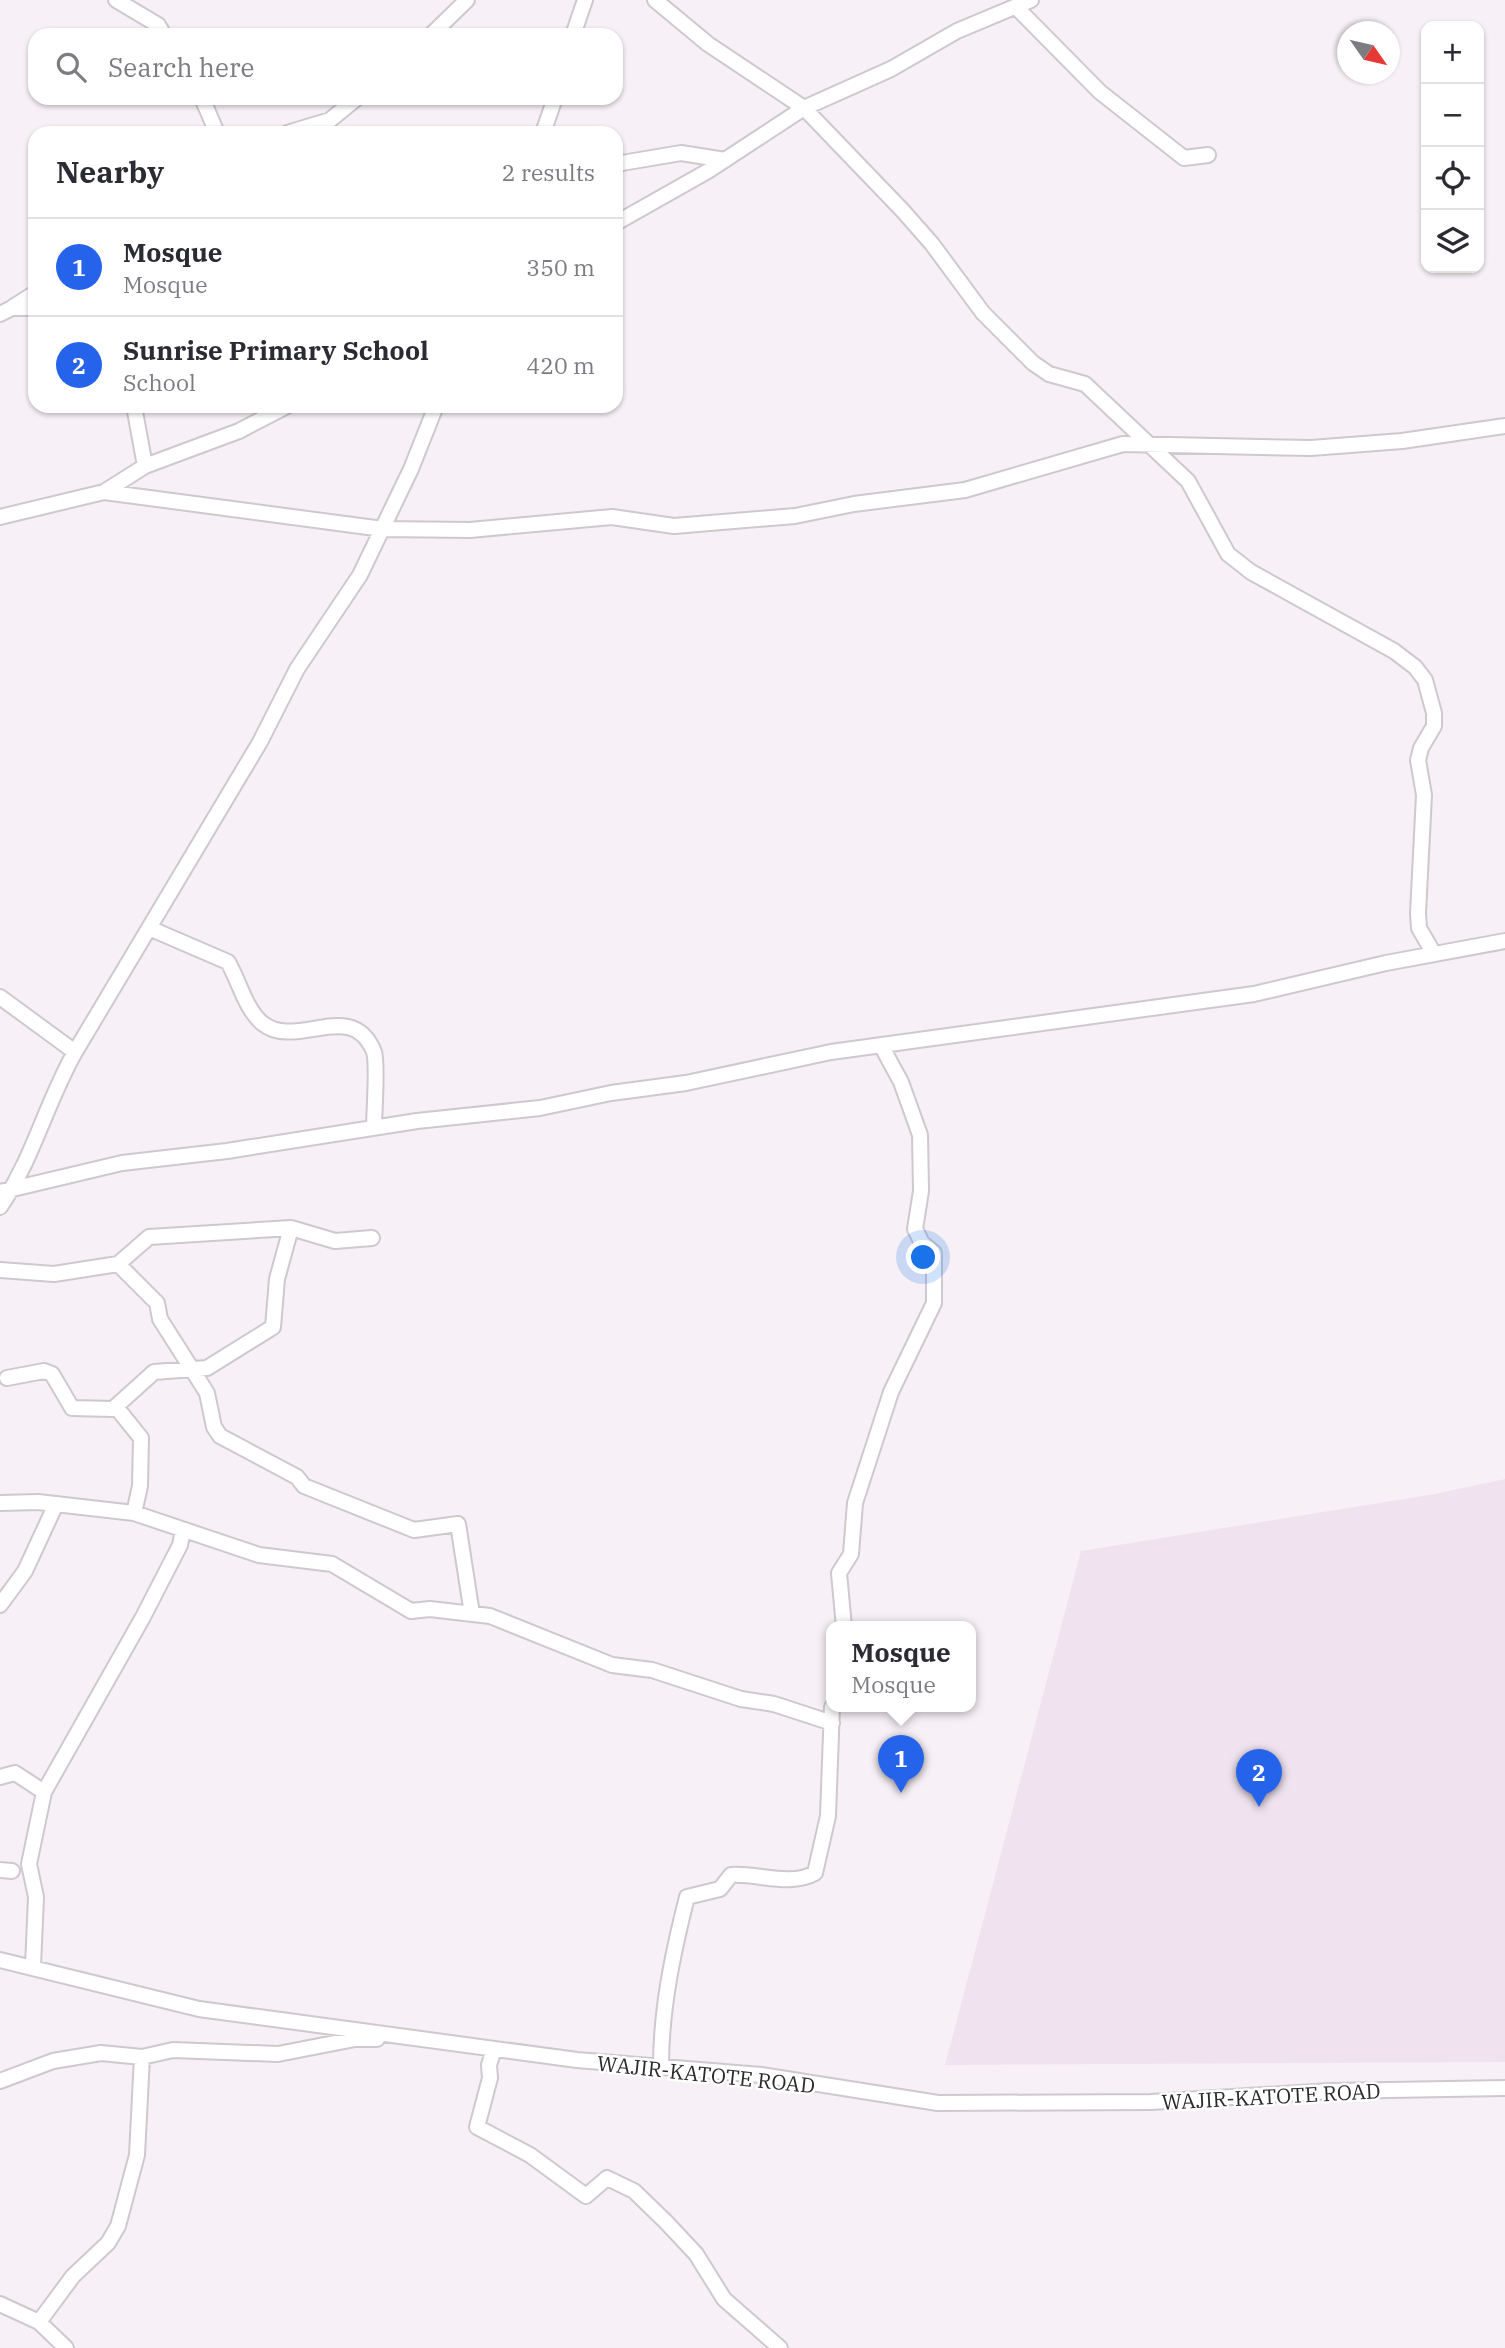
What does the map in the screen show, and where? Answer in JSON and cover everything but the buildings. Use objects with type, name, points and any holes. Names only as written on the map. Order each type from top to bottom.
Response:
[{"type":"street","points":[[116,0],[160,28]]},
{"type":"street","points":[[575,28],[585,0]]},
{"type":"street","points":[[655,0],[708,44],[804,108],[903,211],[932,244],[983,313],[1033,363],[1049,373],[1085,384],[1188,481],[1228,554],[1251,572],[1394,651],[1415,667],[1424,680],[1434,726],[1421,748],[1418,760],[1424,795],[1419,928],[1434,954]]},
{"type":"street","points":[[623,219],[725,160],[804,108],[891,69],[957,31],[1031,0]]},
{"type":"street","points":[[437,28],[461,2]]},
{"type":"street","points":[[1017,8],[1100,92],[1184,158],[1208,155]]},
{"type":"street","points":[[205,105],[214,126]]},
{"type":"street","points":[[310,126],[330,120],[348,105]]},
{"type":"street","points":[[545,126],[553,105]]},
{"type":"street","points":[[623,163],[681,153],[725,160]]},
{"type":"street","points":[[6,311],[28,297]]},
{"type":"street","points":[[6,311],[28,309]]},
{"type":"street","points":[[135,413],[145,467]]},
{"type":"street","points":[[2,514],[104,492],[145,467],[239,431],[274,413]]},
{"type":"street","points":[[0,1207],[6,1191],[28,1160],[53,1095],[75,1052],[260,742],[297,669],[360,575],[433,413]]},
{"type":"street","points":[[104,492],[383,529],[470,530],[612,517],[674,526],[785,517],[853,504],[965,490],[1123,444],[1311,448],[1402,441],[1505,426]]},
{"type":"street","points":[[149,928],[228,962],[248,1003],[262,1023],[287,1032],[343,1024],[360,1035],[374,1052],[374,1128]]},
{"type":"street","points":[[6,1191],[122,1163],[541,1108],[611,1093],[686,1083],[831,1052],[1254,994],[1505,941]]},
{"type":"street","points":[[0,997],[75,1052]]},
{"type":"street","points":[[843,1621],[839,1573],[851,1554],[855,1503],[891,1392],[934,1304],[934,1253],[922,1243],[915,1229],[921,1191],[920,1135],[901,1082],[882,1046]]},
{"type":"street","points":[[7,1378],[44,1371],[57,1379],[72,1408],[113,1409],[154,1373],[195,1370],[216,1363],[273,1326],[277,1279],[291,1228]]},
{"type":"street","points":[[0,1270],[54,1274],[118,1264],[145,1238],[291,1228],[335,1241],[372,1238]]},
{"type":"street","points":[[118,1264],[157,1303],[160,1319],[195,1370],[207,1393],[214,1427],[220,1436],[297,1477],[304,1486],[414,1530],[458,1524],[472,1614]]},
{"type":"street","points":[[116,1407],[141,1438],[140,1486],[134,1513]]},
{"type":"street","points":[[0,1503],[55,1504],[134,1513],[259,1555],[332,1564],[411,1611],[430,1609],[490,1616],[612,1665],[652,1670],[741,1699],[774,1704],[832,1723]]},
{"type":"street","points":[[0,1605],[25,1571],[55,1504]]},
{"type":"street","points":[[33,1966],[36,1898],[29,1864],[44,1792],[143,1617],[180,1545],[183,1530]]},
{"type":"street","points":[[661,2066],[661,2040],[674,1948],[687,1897],[720,1889],[731,1875],[792,1880],[815,1873],[828,1816],[832,1712]]},
{"type":"street","points":[[0,1777],[15,1773],[44,1792]]},
{"type":"street","name":"WAJIR-KATOTE ROAD","points":[[0,1960],[199,2009],[577,2060],[761,2075],[938,2103],[1151,2102],[1278,2093],[1505,2088]]},
{"type":"street","points":[[0,2066],[6,2079],[53,2061],[101,2053],[142,2057],[173,2050],[278,2054],[355,2039],[431,2040]]},
{"type":"street","points":[[494,2049],[489,2065],[490,2078],[477,2127],[530,2155],[586,2196],[607,2178],[634,2191],[696,2254],[732,2307],[780,2348]]},
{"type":"street","points":[[39,2322],[73,2276],[108,2243],[118,2226],[137,2155],[142,2057]]},
{"type":"street","points":[[0,2304],[39,2322],[66,2348]]},
{"type":"shaded area","points":[[1505,1479],[1505,2062],[945,2065],[1081,1551],[1435,1494]]},
{"type":"place","name":"Mosque","points":[[901,1793]]},
{"type":"place","name":"Sunrise Primary School","points":[[1259,1807]]}]
